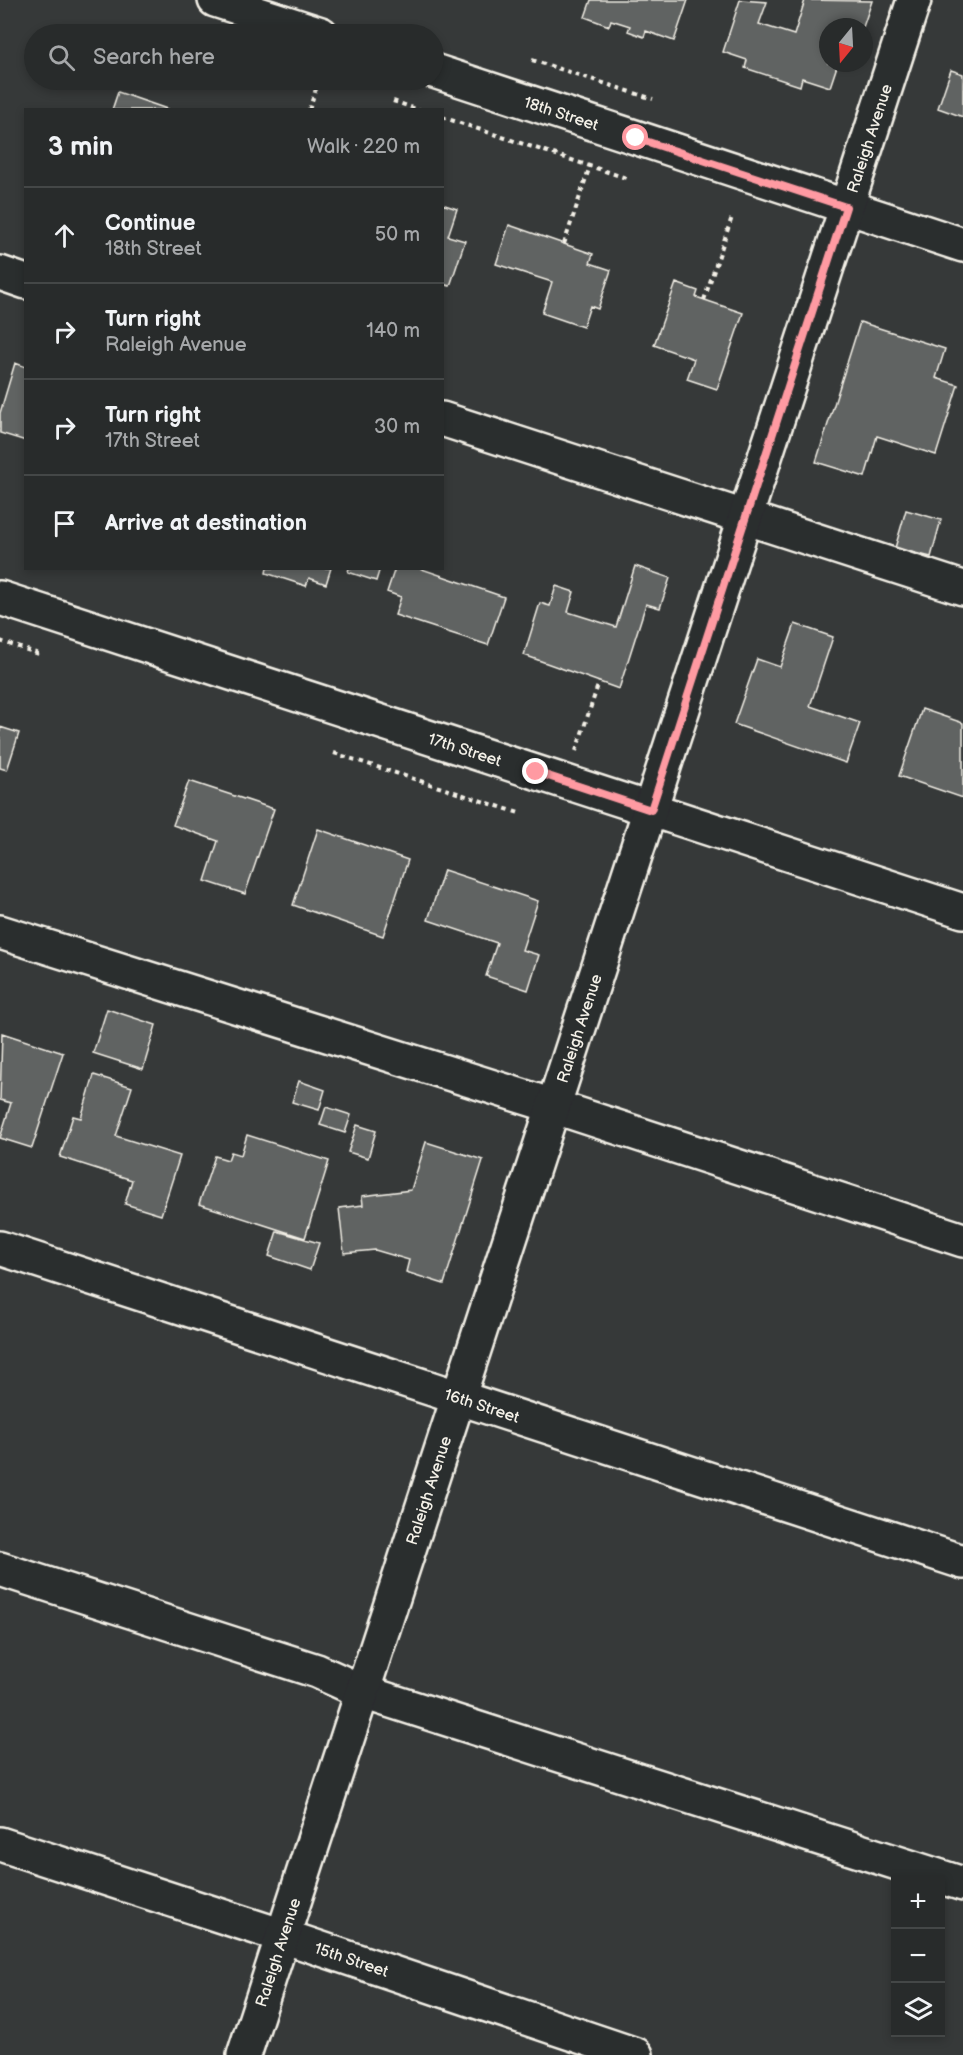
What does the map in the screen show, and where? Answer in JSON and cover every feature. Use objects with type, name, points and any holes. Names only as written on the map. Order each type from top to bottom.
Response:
[{"type":"street","points":[[215,0],[250,5],[297,24]]},
{"type":"street","name":"Raleigh Avenue","points":[[244,2055],[914,0]]},
{"type":"street","name":"18th Street","points":[[444,74],[963,245]]},
{"type":"street","points":[[0,273],[24,281]]},
{"type":"street","points":[[444,420],[963,588]]},
{"type":"street","name":"17th Street","points":[[0,598],[963,911]]},
{"type":"street","points":[[0,932],[554,1107],[963,1240]]},
{"type":"street","name":"16th Street","points":[[0,1248],[963,1562]]},
{"type":"street","points":[[0,1569],[317,1671],[363,1692],[963,1884]]},
{"type":"street","name":"15th Street","points":[[0,1844],[636,2055]]},
{"type":"path","points":[[532,60],[653,99]]},
{"type":"path","points":[[310,108],[316,90]]},
{"type":"path","points":[[393,101],[413,108]]},
{"type":"path","points":[[444,118],[629,179]]},
{"type":"path","points":[[564,244],[590,166]]},
{"type":"path","points":[[704,300],[732,217]]},
{"type":"path","points":[[0,641],[39,654]]},
{"type":"path","points":[[576,752],[598,682]]},
{"type":"path","points":[[334,753],[522,814]]},
{"type":"building","points":[[591,0],[688,0],[674,41],[646,31],[644,37],[628,31],[630,26],[611,20],[609,26],[585,17]]},
{"type":"building","points":[[740,0],[767,2],[759,24],[794,35],[805,0],[872,1],[866,18],[819,18],[819,72],[835,72],[830,87],[802,78],[800,86],[745,68],[747,60],[723,52]]},
{"type":"building","points":[[951,70],[963,74],[963,117],[938,108]]},
{"type":"building","points":[[118,92],[164,108],[113,108]]},
{"type":"building","points":[[444,205],[457,209],[448,236],[465,241],[450,286],[444,284]]},
{"type":"building","points":[[509,225],[593,254],[590,263],[611,270],[598,309],[590,306],[583,327],[542,313],[552,282],[496,264]]},
{"type":"building","points":[[676,283],[698,291],[696,297],[743,313],[717,389],[687,379],[694,359],[654,345]]},
{"type":"building","points":[[860,322],[945,349],[936,378],[958,385],[936,455],[877,436],[865,477],[816,462]]},
{"type":"building","points":[[15,363],[24,366],[24,440],[0,433],[0,413]]},
{"type":"building","points":[[906,510],[941,520],[931,557],[895,548]]},
{"type":"building","points":[[635,566],[670,578],[660,608],[646,604],[619,689],[524,655],[540,603],[550,606],[556,586],[574,592],[568,612],[616,627]]},
{"type":"building","points":[[267,570],[330,570],[326,584],[309,578],[306,586],[266,573]]},
{"type":"building","points":[[348,570],[379,570],[376,581],[348,572]]},
{"type":"building","points":[[394,570],[425,570],[504,597],[488,645],[395,615],[401,597],[387,592]]},
{"type":"building","points":[[795,624],[833,637],[810,706],[860,723],[846,763],[734,724],[757,659],[780,667]]},
{"type":"building","points":[[922,709],[963,723],[963,798],[899,776]]},
{"type":"building","points":[[0,727],[19,733],[7,770],[0,768]]},
{"type":"building","points":[[189,781],[274,809],[245,894],[205,881],[218,841],[173,825]]},
{"type":"building","points":[[318,829],[408,860],[383,936],[293,905]]},
{"type":"building","points":[[444,870],[538,901],[522,950],[539,955],[528,990],[486,976],[497,943],[428,920]]},
{"type":"building","points":[[107,1009],[156,1025],[143,1069],[93,1053]]},
{"type":"building","points":[[2,1033],[63,1053],[32,1148],[0,1138],[11,1103],[0,1100]]},
{"type":"building","points":[[94,1075],[132,1087],[116,1136],[180,1156],[161,1215],[125,1204],[132,1180],[60,1157],[73,1116],[81,1118]]},
{"type":"building","points":[[299,1081],[325,1090],[319,1110],[292,1102]]},
{"type":"building","points":[[326,1107],[351,1115],[345,1133],[320,1125]]},
{"type":"building","points":[[357,1125],[376,1131],[368,1158],[348,1152]]},
{"type":"building","points":[[247,1135],[329,1161],[305,1238],[199,1204],[215,1156],[228,1160],[231,1152],[241,1155]]},
{"type":"building","points":[[426,1142],[483,1160],[444,1284],[406,1272],[409,1260],[375,1250],[344,1253],[339,1208],[363,1205],[362,1196],[411,1190]]},
{"type":"building","points":[[277,1231],[319,1243],[310,1270],[269,1256]]},
{"type":"route","points":[[536,772],[651,810],[846,207],[636,138]]}]
